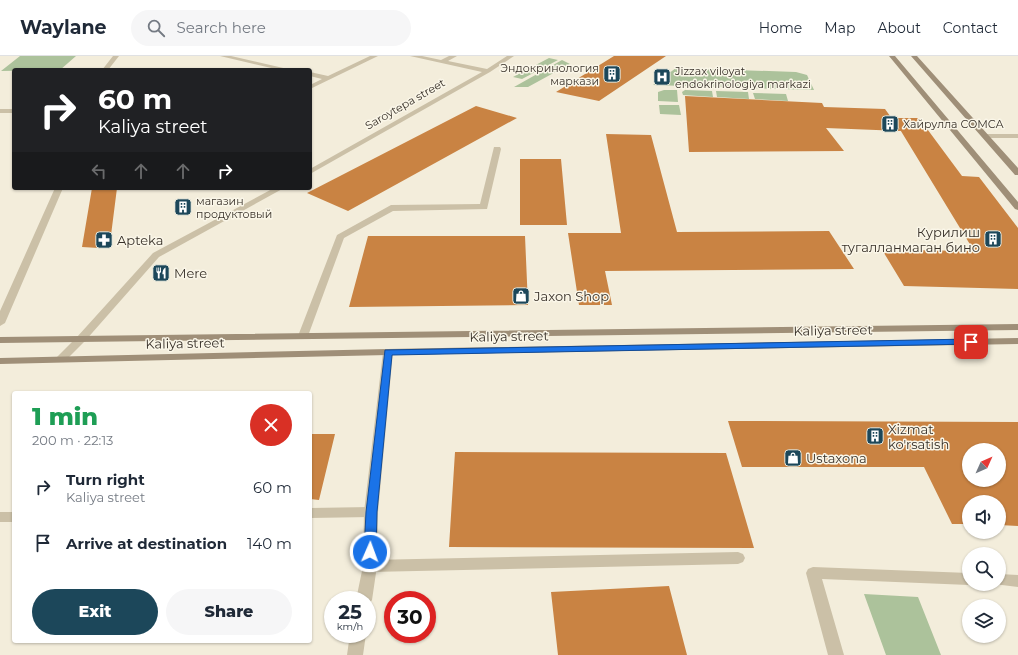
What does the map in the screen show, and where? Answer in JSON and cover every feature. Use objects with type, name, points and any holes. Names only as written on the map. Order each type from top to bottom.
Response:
[{"type":"main road","points":[[892,56],[1018,207]]},
{"type":"main road","points":[[914,56],[1018,173]]},
{"type":"main road","name":"Kaliya street","points":[[0,340],[1018,327]]},
{"type":"main road","name":"Kaliya street","points":[[0,361],[388,352],[1018,341]]},
{"type":"street","points":[[107,68],[116,56]]},
{"type":"street","points":[[223,56],[280,68]]},
{"type":"street","points":[[312,86],[375,56]]},
{"type":"street","points":[[413,56],[488,71]]},
{"type":"street","points":[[442,62],[454,56]]},
{"type":"street","name":"Saroytepa street","points":[[312,171],[488,71],[511,56]]},
{"type":"street","points":[[312,74],[328,78]]},
{"type":"street","points":[[0,111],[12,111]]},
{"type":"street","points":[[986,136],[1018,136]]},
{"type":"street","points":[[303,336],[340,237],[391,208],[484,207],[497,149]]},
{"type":"street","points":[[312,162],[323,165]]},
{"type":"street","points":[[0,322],[57,190]]},
{"type":"street","points":[[60,360],[81,339],[156,255],[276,190]]},
{"type":"street","points":[[366,591],[370,566],[372,512],[388,352]]},
{"type":"street","points":[[312,513],[372,512]]},
{"type":"street","points":[[0,517],[12,517]]},
{"type":"street","points":[[370,566],[738,558]]},
{"type":"street","points":[[836,655],[813,573],[962,579]]},
{"type":"street","points":[[1006,580],[1018,581]]},
{"type":"street","points":[[355,655],[357,643]]},
{"type":"green space","points":[[20,56],[76,56],[62,68],[12,68],[12,71],[1,71]]},
{"type":"green space","points":[[549,58],[558,60],[522,79],[513,77]]},
{"type":"green space","points":[[562,60],[570,64],[528,87],[514,87]]},
{"type":"green space","points":[[676,68],[796,72],[807,75],[814,90],[653,85]]},
{"type":"green space","points":[[664,90],[677,90],[678,102],[658,101],[658,92]]},
{"type":"green space","points":[[685,90],[712,91],[713,97],[683,95],[682,92]]},
{"type":"green space","points":[[716,91],[748,92],[749,99],[717,97]]},
{"type":"green space","points":[[753,93],[786,94],[788,101],[755,99]]},
{"type":"green space","points":[[659,105],[679,105],[681,115],[660,114]]},
{"type":"green space","points":[[864,594],[918,597],[941,655],[886,655]]},
{"type":"building","name":"Эндокринология маркази","points":[[614,56],[666,56],[599,101],[556,92]]},
{"type":"building","points":[[685,96],[822,103],[824,107],[885,109],[901,131],[826,128],[844,151],[689,152]]},
{"type":"building","points":[[476,106],[517,118],[348,211],[307,193]]},
{"type":"building","name":"Курилиш тугалланмаган бино","points":[[893,118],[919,118],[962,176],[979,177],[1018,228],[1018,289],[904,286],[884,253],[903,253],[905,250],[974,251]]},
{"type":"building","points":[[606,134],[651,135],[677,232],[829,231],[854,269],[605,271],[612,305],[579,305],[568,233],[621,233]]},
{"type":"building","points":[[520,159],[561,159],[567,225],[520,225]]},
{"type":"building","points":[[92,190],[117,190],[110,243],[99,248],[82,247]]},
{"type":"building","points":[[368,236],[525,236],[528,305],[349,307]]},
{"type":"building","name":"Xizmat ko'rsatish","points":[[728,421],[1018,422],[1018,526],[1006,525],[1006,495],[962,495],[962,524],[952,524],[924,467],[742,467]]},
{"type":"building","points":[[312,434],[335,434],[319,500],[312,499]]},
{"type":"building","points":[[455,452],[726,453],[754,548],[449,547]]},
{"type":"building","points":[[669,586],[687,655],[558,655],[551,592]]},
{"type":"place","name":"Эндокринология маркази","points":[[612,74]]},
{"type":"place","name":"Jizzax viloyat endokrinologiya markazi","points":[[662,77]]},
{"type":"place","name":"Хайрулла СОМСА","points":[[890,124]]},
{"type":"place","name":"магазин продуктовый","points":[[183,207]]},
{"type":"place","name":"Курилиш тугалланмаган бино","points":[[993,239]]},
{"type":"place","name":"Apteka","points":[[104,240]]},
{"type":"place","name":"Mere","points":[[161,273]]},
{"type":"place","name":"Jaxon Shop","points":[[521,296]]},
{"type":"place","name":"Xizmat ko'rsatish","points":[[875,436]]},
{"type":"place","name":"Ustaxona","points":[[793,458]]},
{"type":"route","points":[[370,552],[373,499],[388,352],[971,342]]}]
